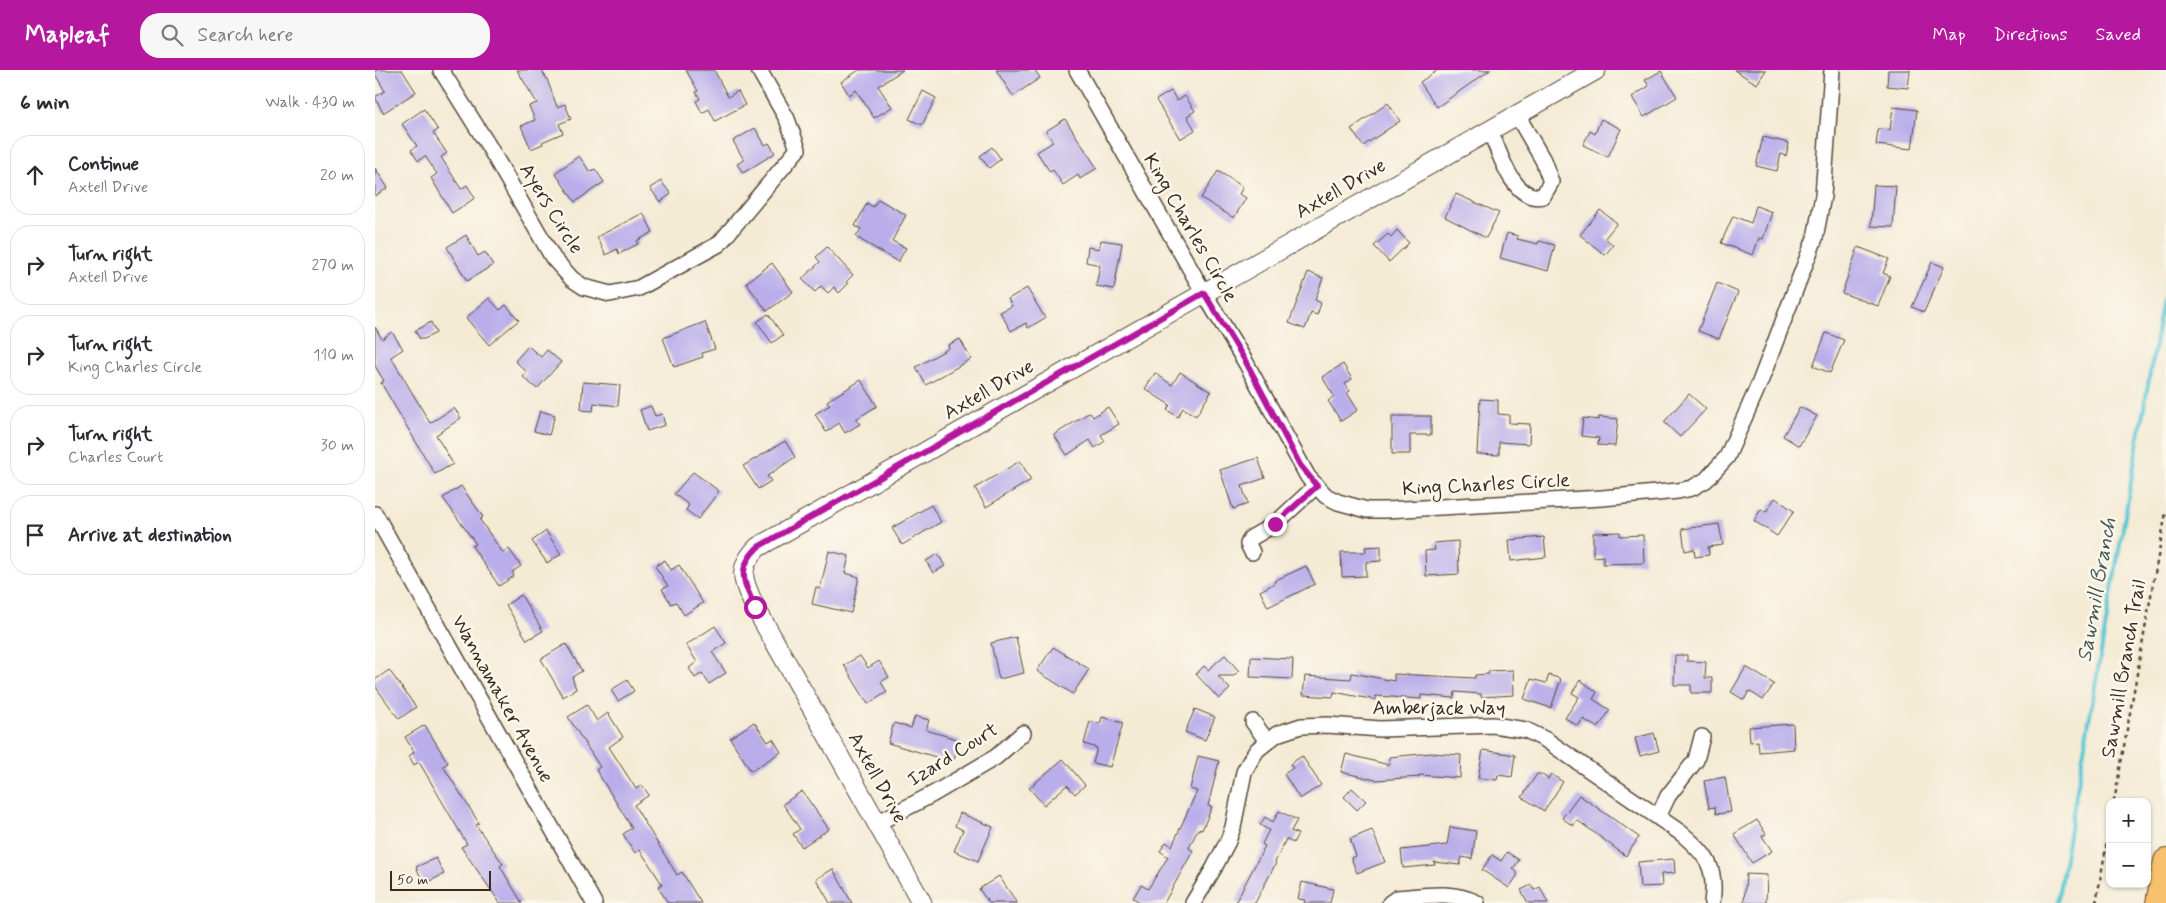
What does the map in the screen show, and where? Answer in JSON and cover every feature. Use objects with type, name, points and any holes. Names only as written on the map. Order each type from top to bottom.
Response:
[{"type":"main road","points":[[2158,903],[2166,862]]},
{"type":"street","name":"Ayers Circle","points":[[441,70],[493,153],[553,258],[584,287],[610,294],[639,288],[719,244],[798,149],[787,119],[759,70]]},
{"type":"street","name":"King Charles Circle","points":[[1077,70],[1204,293],[1246,362],[1300,465],[1325,496],[1338,502],[1367,510],[1602,498],[1678,491],[1692,488],[1706,480],[1727,457],[1760,382],[1815,238],[1823,196],[1832,70]]},
{"type":"street","name":"Axtell Drive","points":[[922,903],[755,607],[744,584],[744,565],[749,556],[758,547],[1596,70]]},
{"type":"street","points":[[1490,130],[1517,185],[1528,196],[1543,196],[1551,182],[1543,160],[1517,115]]},
{"type":"street","points":[[1252,552],[1248,544],[1251,538],[1275,524],[1317,486]]},
{"type":"street","name":"Wannamaker Avenue","points":[[375,514],[594,903]]},
{"type":"street","points":[[1253,722],[1267,741]]},
{"type":"street","name":"Amberjack Way","points":[[1193,903],[1228,841],[1233,827],[1244,772],[1257,750],[1277,734],[1301,726],[1328,725],[1399,729],[1493,725],[1526,730],[1546,740],[1658,817],[1701,850],[1713,873],[1712,903]]},
{"type":"street","name":"Izard Court","points":[[877,823],[933,794],[996,757],[1023,733]]},
{"type":"street","points":[[1658,817],[1668,796],[1696,760],[1702,737]]},
{"type":"street","points":[[1390,903],[1397,898],[1455,895],[1465,897],[1477,903]]},
{"type":"path","name":"Sawmill Branch Trail","points":[[2115,798],[2166,512]]},
{"type":"path","points":[[2096,903],[2107,843]]},
{"type":"building","points":[[375,70],[402,70],[416,92],[383,113],[375,97],[385,91],[375,74]]},
{"type":"building","points":[[517,70],[541,70],[547,79],[557,107],[565,104],[571,119],[559,124],[563,133],[531,149],[521,126],[535,120],[529,106],[537,103]]},
{"type":"building","points":[[686,70],[714,70],[728,97],[738,91],[745,105],[715,121],[709,109],[702,113],[696,101],[700,99],[696,92],[698,91]]},
{"type":"building","points":[[859,70],[903,70],[878,86],[892,107],[874,118],[856,90],[849,95],[841,82]]},
{"type":"building","points":[[996,70],[1035,70],[1040,78],[1013,96]]},
{"type":"building","points":[[1438,70],[1490,70],[1437,107],[1420,82]]},
{"type":"building","points":[[1734,70],[1766,70],[1757,84]]},
{"type":"building","points":[[1888,70],[1910,70],[1908,88],[1887,86]]},
{"type":"building","points":[[1661,71],[1677,97],[1644,117],[1632,97],[1649,86],[1645,80]]},
{"type":"building","points":[[923,91],[936,98],[922,125],[909,119]]},
{"type":"building","points":[[1171,91],[1177,101],[1185,96],[1195,111],[1187,116],[1195,130],[1180,139],[1156,100]]},
{"type":"building","points":[[1388,103],[1400,121],[1363,146],[1351,129]]},
{"type":"building","points":[[1893,107],[1917,110],[1912,149],[1876,145],[1878,129],[1890,130]]},
{"type":"building","points":[[424,109],[438,130],[433,133],[447,153],[441,157],[461,189],[467,185],[475,198],[452,213],[431,178],[437,174],[425,156],[418,161],[411,150],[417,146],[402,124]]},
{"type":"building","points":[[1065,119],[1097,168],[1080,179],[1078,175],[1063,185],[1053,170],[1050,172],[1037,152],[1053,142],[1046,131]]},
{"type":"building","points":[[1601,119],[1621,129],[1608,157],[1583,145],[1590,131],[1595,134]]},
{"type":"building","points":[[755,128],[765,145],[769,143],[775,153],[743,173],[737,164],[744,160],[733,141]]},
{"type":"building","points":[[1763,137],[1789,143],[1786,156],[1781,154],[1777,171],[1756,166]]},
{"type":"building","points":[[992,147],[1001,159],[989,168],[980,156]]},
{"type":"building","points":[[579,156],[590,172],[595,169],[604,182],[575,202],[555,173]]},
{"type":"building","points":[[375,168],[388,188],[375,196]]},
{"type":"building","points":[[1218,171],[1243,187],[1239,194],[1246,198],[1234,218],[1201,198]]},
{"type":"building","points":[[661,181],[671,194],[660,202],[650,188]]},
{"type":"building","points":[[1874,185],[1896,186],[1893,227],[1871,226]]},
{"type":"building","points":[[1456,194],[1499,213],[1486,238],[1445,217]]},
{"type":"building","points":[[878,199],[906,215],[892,241],[906,248],[898,262],[856,237],[861,229],[855,226],[867,203],[873,207]]},
{"type":"building","points":[[1756,206],[1772,212],[1763,239],[1759,238],[1753,255],[1721,243],[1733,216],[1751,223]]},
{"type":"building","points":[[1600,210],[1617,223],[1605,238],[1613,245],[1605,255],[1580,235]]},
{"type":"building","points":[[643,213],[653,232],[637,241],[638,244],[619,254],[617,249],[606,255],[597,237]]},
{"type":"building","points":[[1397,230],[1409,243],[1389,262],[1374,246],[1388,234],[1391,237]]},
{"type":"building","points":[[1507,233],[1518,236],[1517,239],[1538,244],[1539,241],[1555,245],[1548,271],[1500,258]]},
{"type":"building","points":[[466,235],[478,256],[485,252],[493,265],[467,281],[447,247]]},
{"type":"building","points":[[1101,240],[1122,243],[1114,289],[1096,286],[1100,265],[1086,262],[1088,247],[1099,249]]},
{"type":"building","points":[[827,247],[853,275],[846,282],[848,284],[839,293],[834,287],[828,293],[821,286],[815,292],[802,279],[820,262],[816,257]]},
{"type":"building","points":[[1858,247],[1889,259],[1883,273],[1890,276],[1878,306],[1842,293]]},
{"type":"building","points":[[1932,262],[1944,267],[1924,312],[1912,307]]},
{"type":"building","points":[[772,263],[793,292],[767,311],[746,283]]},
{"type":"building","points":[[1308,272],[1323,278],[1315,300],[1321,303],[1317,315],[1311,313],[1305,329],[1289,323]]},
{"type":"building","points":[[1717,283],[1738,292],[1719,339],[1698,331]]},
{"type":"building","points":[[1027,288],[1045,318],[1028,328],[1026,323],[1011,331],[1000,312],[1012,306],[1008,299]]},
{"type":"building","points":[[489,298],[500,310],[506,305],[519,320],[489,345],[466,318]]},
{"type":"building","points":[[768,314],[783,335],[772,343],[757,322]]},
{"type":"building","points":[[431,322],[436,333],[420,339],[415,331]]},
{"type":"building","points":[[705,322],[715,349],[702,353],[703,357],[674,367],[663,338]]},
{"type":"building","points":[[375,327],[382,339],[392,332],[403,349],[391,357],[430,423],[454,408],[461,418],[436,435],[453,464],[435,474],[381,383],[384,381],[375,366]]},
{"type":"building","points":[[1826,333],[1844,340],[1830,373],[1813,366]]},
{"type":"building","points":[[960,339],[971,359],[926,385],[916,367],[949,348],[948,345]]},
{"type":"building","points":[[528,346],[541,357],[547,350],[561,362],[537,389],[523,377],[527,372],[515,361]]},
{"type":"building","points":[[1343,364],[1352,379],[1345,384],[1350,391],[1347,393],[1358,410],[1341,421],[1328,401],[1334,396],[1322,377]]},
{"type":"building","points":[[1180,372],[1211,392],[1196,416],[1183,408],[1178,417],[1167,410],[1170,405],[1145,389],[1155,373],[1172,385]]},
{"type":"building","points":[[861,380],[877,406],[856,419],[860,424],[845,433],[839,423],[826,432],[815,414],[830,405],[827,401]]},
{"type":"building","points":[[583,382],[620,385],[618,406],[594,403],[593,411],[581,410]]},
{"type":"building","points":[[1689,394],[1706,409],[1680,437],[1664,422]]},
{"type":"building","points":[[1480,399],[1498,400],[1498,414],[1509,415],[1509,423],[1530,424],[1529,444],[1499,442],[1499,455],[1477,454]]},
{"type":"building","points":[[651,406],[655,416],[662,414],[665,425],[647,431],[640,410]]},
{"type":"building","points":[[1108,407],[1119,424],[1101,435],[1105,441],[1095,448],[1090,440],[1067,455],[1054,435],[1090,412],[1093,417]]},
{"type":"building","points":[[1800,407],[1817,416],[1799,446],[1783,436]]},
{"type":"building","points":[[540,411],[555,415],[549,435],[534,431]]},
{"type":"building","points":[[1392,416],[1431,416],[1431,435],[1410,435],[1410,454],[1392,454]]},
{"type":"building","points":[[1599,417],[1618,419],[1615,446],[1598,445],[1599,438],[1581,436],[1583,418],[1599,420]]},
{"type":"building","points":[[785,441],[795,457],[767,476],[771,481],[758,489],[743,466]]},
{"type":"building","points":[[1258,458],[1265,478],[1242,486],[1248,504],[1233,509],[1220,470]]},
{"type":"building","points":[[1020,461],[1031,480],[986,507],[975,488]]},
{"type":"building","points":[[693,472],[719,491],[698,519],[686,510],[689,505],[674,494]]},
{"type":"building","points":[[461,486],[483,517],[480,520],[503,553],[509,549],[521,566],[512,572],[514,576],[499,586],[472,546],[476,544],[443,498]]},
{"type":"building","points":[[1775,498],[1794,511],[1777,536],[1754,521],[1761,509],[1766,512]]},
{"type":"building","points":[[931,505],[941,522],[902,545],[892,528]]},
{"type":"building","points":[[1719,524],[1723,545],[1708,547],[1709,555],[1695,557],[1694,549],[1685,551],[1682,529]]},
{"type":"building","points":[[546,531],[561,554],[547,563],[532,541]]},
{"type":"building","points":[[1620,532],[1620,536],[1643,535],[1644,563],[1603,564],[1603,556],[1593,557],[1593,533]]},
{"type":"building","points":[[1544,537],[1546,557],[1511,561],[1509,540]]},
{"type":"building","points":[[1458,541],[1459,574],[1426,576],[1425,551],[1435,550],[1434,543]]},
{"type":"building","points":[[1381,546],[1381,561],[1366,562],[1366,576],[1342,577],[1341,552],[1366,552],[1365,547]]},
{"type":"building","points":[[829,551],[849,556],[845,573],[859,577],[851,613],[812,604],[816,587],[820,589]]},
{"type":"building","points":[[938,554],[945,566],[933,573],[926,561]]},
{"type":"building","points":[[665,560],[671,570],[679,565],[703,603],[684,615],[676,602],[671,604],[662,589],[668,586],[655,566]]},
{"type":"building","points":[[1306,566],[1315,584],[1268,607],[1260,591],[1275,583],[1274,581]]},
{"type":"building","points":[[521,595],[543,631],[527,640],[506,605]]},
{"type":"building","points":[[715,626],[726,643],[712,652],[726,673],[709,684],[702,673],[695,678],[689,668],[697,662],[686,645]]},
{"type":"building","points":[[1016,637],[1024,673],[999,679],[991,643]]},
{"type":"building","points":[[566,644],[582,671],[572,677],[576,689],[563,697],[541,659]]},
{"type":"building","points":[[1053,647],[1089,669],[1073,694],[1037,671]]},
{"type":"building","points":[[1225,655],[1239,671],[1233,676],[1218,676],[1230,689],[1219,699],[1196,674],[1204,666],[1208,670]]},
{"type":"building","points":[[1675,655],[1687,655],[1687,661],[1706,662],[1705,678],[1712,678],[1712,693],[1691,693],[1691,685],[1674,685]]},
{"type":"building","points":[[860,656],[868,668],[879,661],[889,677],[881,682],[887,692],[868,704],[844,665]]},
{"type":"building","points":[[1251,657],[1293,659],[1292,679],[1250,677]]},
{"type":"building","points":[[1746,667],[1774,684],[1763,700],[1749,691],[1744,700],[1731,692]]},
{"type":"building","points":[[389,670],[416,707],[399,719],[375,686],[375,680]]},
{"type":"building","points":[[1513,670],[1514,695],[1481,697],[1481,694],[1455,692],[1454,698],[1421,695],[1421,699],[1376,696],[1376,700],[1334,692],[1333,697],[1303,695],[1305,676],[1351,679],[1352,673],[1394,681],[1394,674],[1475,678],[1475,675],[1489,674],[1488,671]]},
{"type":"building","points":[[1549,675],[1561,679],[1551,708],[1524,699],[1531,679],[1546,683]]},
{"type":"building","points":[[627,680],[634,691],[618,701],[611,690]]},
{"type":"building","points":[[1580,680],[1597,692],[1593,699],[1610,710],[1598,728],[1583,719],[1578,726],[1565,718],[1579,697],[1572,693]]},
{"type":"building","points":[[587,705],[597,721],[608,713],[623,737],[609,747],[636,789],[642,785],[649,795],[634,805],[677,875],[682,872],[701,903],[668,903],[658,887],[662,884],[640,850],[635,853],[623,834],[632,828],[596,770],[600,767],[568,717]]},
{"type":"building","points":[[1195,709],[1215,717],[1205,740],[1185,732]]},
{"type":"building","points":[[915,716],[929,720],[926,730],[960,740],[953,762],[888,743],[894,723],[911,728]]},
{"type":"building","points":[[1102,717],[1123,723],[1110,767],[1093,763],[1097,748],[1084,744],[1090,721],[1100,724]]},
{"type":"building","points":[[754,722],[768,742],[773,739],[781,752],[751,771],[730,738]]},
{"type":"building","points":[[1793,724],[1794,749],[1759,752],[1758,741],[1750,742],[1749,727]]},
{"type":"building","points":[[425,725],[448,763],[443,766],[479,823],[476,825],[503,864],[500,866],[522,903],[500,903],[461,847],[467,844],[419,762],[414,765],[409,756],[414,752],[405,737]]},
{"type":"building","points":[[1654,733],[1659,751],[1640,756],[1635,738]]},
{"type":"building","points":[[1483,750],[1515,755],[1512,777],[1498,775],[1497,780],[1478,778]]},
{"type":"building","points":[[1432,753],[1461,755],[1460,778],[1419,775],[1419,777],[1376,780],[1341,772],[1346,754],[1389,765],[1389,757]]},
{"type":"building","points":[[1198,756],[1219,761],[1208,806],[1212,807],[1202,830],[1198,829],[1189,848],[1193,851],[1164,903],[1142,903],[1133,898],[1141,885],[1148,889],[1168,857],[1160,851],[1166,842],[1172,846],[1197,791],[1190,789]]},
{"type":"building","points":[[1302,756],[1321,785],[1300,799],[1284,774],[1293,768],[1290,764]]},
{"type":"building","points":[[1063,759],[1085,785],[1075,794],[1067,785],[1044,805],[1029,788]]},
{"type":"building","points":[[1537,774],[1541,774],[1548,779],[1551,774],[1563,782],[1544,811],[1522,797]]},
{"type":"building","points":[[1725,777],[1731,812],[1716,814],[1715,807],[1709,808],[1704,781]]},
{"type":"building","points":[[1352,788],[1366,801],[1357,810],[1344,797]]},
{"type":"building","points":[[802,791],[829,829],[802,847],[793,834],[800,829],[783,804]]},
{"type":"building","points":[[1579,795],[1639,837],[1626,856],[1577,820],[1573,826],[1562,818]]},
{"type":"building","points":[[1279,811],[1297,820],[1291,831],[1298,834],[1293,843],[1286,839],[1255,903],[1235,903],[1265,846],[1262,844],[1269,830],[1260,825],[1265,817],[1273,822]]},
{"type":"building","points":[[960,813],[993,827],[978,861],[954,851],[963,830],[955,826]]},
{"type":"building","points":[[1757,820],[1766,834],[1762,836],[1772,851],[1752,863],[1734,834]]},
{"type":"building","points":[[1450,827],[1476,831],[1472,859],[1462,857],[1460,865],[1434,862],[1435,865],[1403,868],[1401,850],[1447,845]]},
{"type":"building","points":[[1372,830],[1385,862],[1357,873],[1351,858],[1356,856],[1350,839]]},
{"type":"building","points":[[1507,852],[1519,860],[1513,869],[1517,872],[1517,876],[1509,888],[1482,870],[1492,855],[1501,861]]},
{"type":"building","points":[[436,858],[444,874],[424,884],[416,867]]},
{"type":"building","points":[[1674,859],[1675,873],[1661,874],[1662,886],[1640,887],[1638,862]]},
{"type":"building","points":[[833,869],[852,903],[830,903],[816,879]]},
{"type":"building","points":[[1746,874],[1767,875],[1766,903],[1744,903]]},
{"type":"building","points":[[999,876],[1017,903],[989,903],[979,889]]},
{"type":"building","points":[[1302,882],[1333,889],[1330,903],[1304,903],[1305,900],[1298,899]]},
{"type":"building","points":[[1531,885],[1534,890],[1540,887],[1548,903],[1528,903],[1521,890]]},
{"type":"waterway","name":"Sawmill Branch","points":[[2057,903],[2166,282]]},
{"type":"route","points":[[755,607],[744,584],[743,573],[744,565],[749,556],[758,547],[1204,293],[1246,362],[1307,477],[1317,486],[1275,524]]}]
